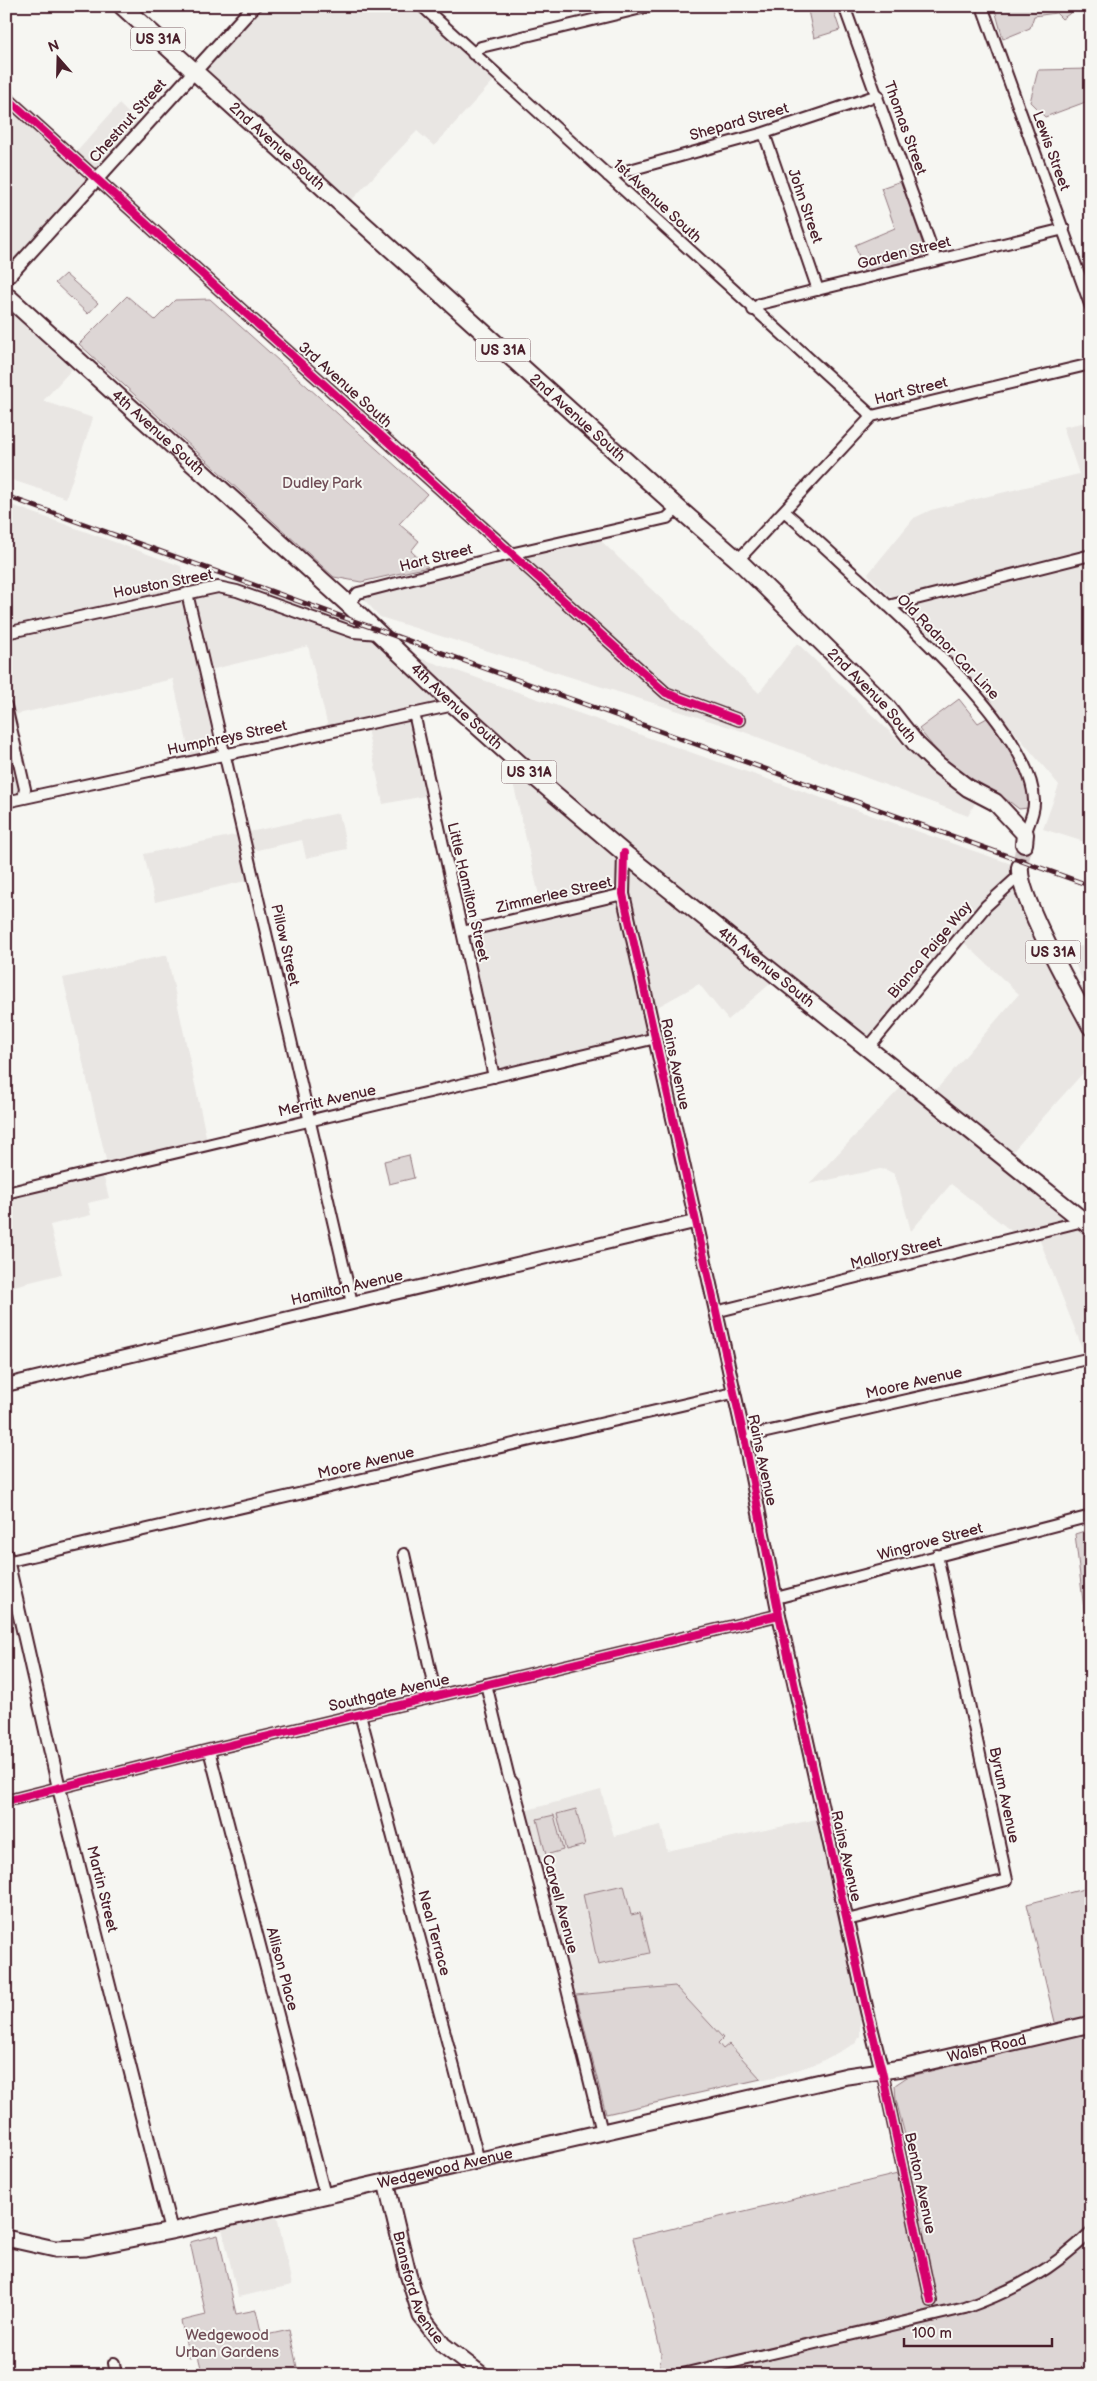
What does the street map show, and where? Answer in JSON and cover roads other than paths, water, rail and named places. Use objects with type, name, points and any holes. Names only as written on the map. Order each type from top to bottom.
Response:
[{"type":"main road","name":"2nd Avenue South","points":[[122,6],[738,560],[886,706],[916,744],[938,765],[968,788],[995,802],[1025,839]]},
{"type":"main road","name":"4th Avenue South","points":[[6,295],[348,604],[454,704],[624,854],[1087,1224]]},
{"type":"main road","name":"US 31A","points":[[1020,871],[1028,903],[1091,1027]]},
{"type":"main road","name":"Walsh Road","points":[[882,2071],[1091,2024]]},
{"type":"main road","name":"Wedgewood Avenue","points":[[6,2238],[55,2249],[86,2248],[171,2231],[847,2076],[882,2071]]},
{"type":"main road","name":"Bransford Avenue","points":[[386,2182],[408,2274],[421,2316],[443,2345],[482,2375]]},
{"type":"street","name":"Chestnut Street","points":[[6,279],[254,6]]},
{"type":"street","name":"1st Avenue South","points":[[422,6],[753,310],[872,416]]},
{"type":"street","points":[[473,54],[481,47],[650,6]]},
{"type":"street","name":"Thomas Street","points":[[844,6],[878,95],[936,260]]},
{"type":"street","name":"Lewis Street","points":[[982,6],[1091,307]]},
{"type":"street","name":"Shepard Street","points":[[608,176],[764,133],[878,95]]},
{"type":"street","name":"3rd Avenue South","points":[[6,97],[98,178],[510,554],[666,693],[739,720]]},
{"type":"street","name":"John Street","points":[[764,133],[818,290]]},
{"type":"street","name":"Garden Street","points":[[753,310],[760,304],[1064,229]]},
{"type":"street","name":"Hart Street","points":[[738,560],[785,512],[872,416],[1091,364]]},
{"type":"street","name":"Hart Street","points":[[348,604],[358,593],[510,554],[667,518],[678,508]]},
{"type":"street","name":"Old Radnor Car Line","points":[[785,512],[888,606],[975,693],[1018,751],[1031,783],[1035,803],[1025,839]]},
{"type":"street","points":[[888,606],[1091,555]]},
{"type":"street","name":"Houston Street","points":[[6,633],[218,587],[227,588],[353,632],[380,634]]},
{"type":"street","name":"Pillow Street","points":[[188,593],[352,1303]]},
{"type":"street","name":"Humphreys Street","points":[[6,802],[454,704]]},
{"type":"street","points":[[6,706],[25,789],[24,798]]},
{"type":"street","name":"Little Hamilton Street","points":[[414,713],[494,1077]]},
{"type":"street","name":"Rains Avenue","points":[[624,854],[623,894],[656,1038],[694,1222],[744,1438],[779,1615],[882,2071]]},
{"type":"street","name":"Bianca Paige Way","points":[[868,1048],[986,906],[1020,871]]},
{"type":"street","name":"Zimmerlee Street","points":[[462,932],[623,894]]},
{"type":"street","name":"Merritt Avenue","points":[[6,1193],[656,1038]]},
{"type":"street","name":"Hamilton Avenue","points":[[6,1385],[694,1222]]},
{"type":"street","name":"Mallory Street","points":[[715,1312],[1087,1224]]},
{"type":"street","name":"Moore Avenue","points":[[744,1438],[1091,1358]]},
{"type":"street","name":"Moore Avenue","points":[[7,1559],[733,1393]]},
{"type":"street","name":"Wingrove Street","points":[[776,1598],[1091,1516]]},
{"type":"street","points":[[404,1554],[436,1696]]},
{"type":"street","name":"Byrum Avenue","points":[[847,1920],[1007,1880],[937,1555]]},
{"type":"street","name":"Martin Street","points":[[7,1559],[59,1788],[171,2231]]},
{"type":"street","name":"Southgate Avenue","points":[[6,1801],[209,1750],[779,1615]]},
{"type":"street","name":"Carvell Avenue","points":[[486,1684],[509,1778],[513,1783],[566,1985],[602,2132]]},
{"type":"street","name":"Neal Terrace","points":[[360,1714],[480,2160]]},
{"type":"street","name":"Allison Place","points":[[209,1750],[325,2195]]},
{"type":"street","name":"Benton Avenue","points":[[882,2071],[931,2301]]},
{"type":"street","points":[[678,2375],[965,2308],[1001,2296],[1036,2277],[1074,2249],[1091,2232]]},
{"type":"street","points":[[114,2363],[116,2375]]},
{"type":"tunnel","points":[[1020,867],[1024,844]]},
{"type":"railway","points":[[6,496],[1091,886]]},
{"type":"park label","name":"Dudley Park","points":[[322,483]]},
{"type":"park label","name":"Wedgewood Urban Gardens","points":[[227,2344]]}]
